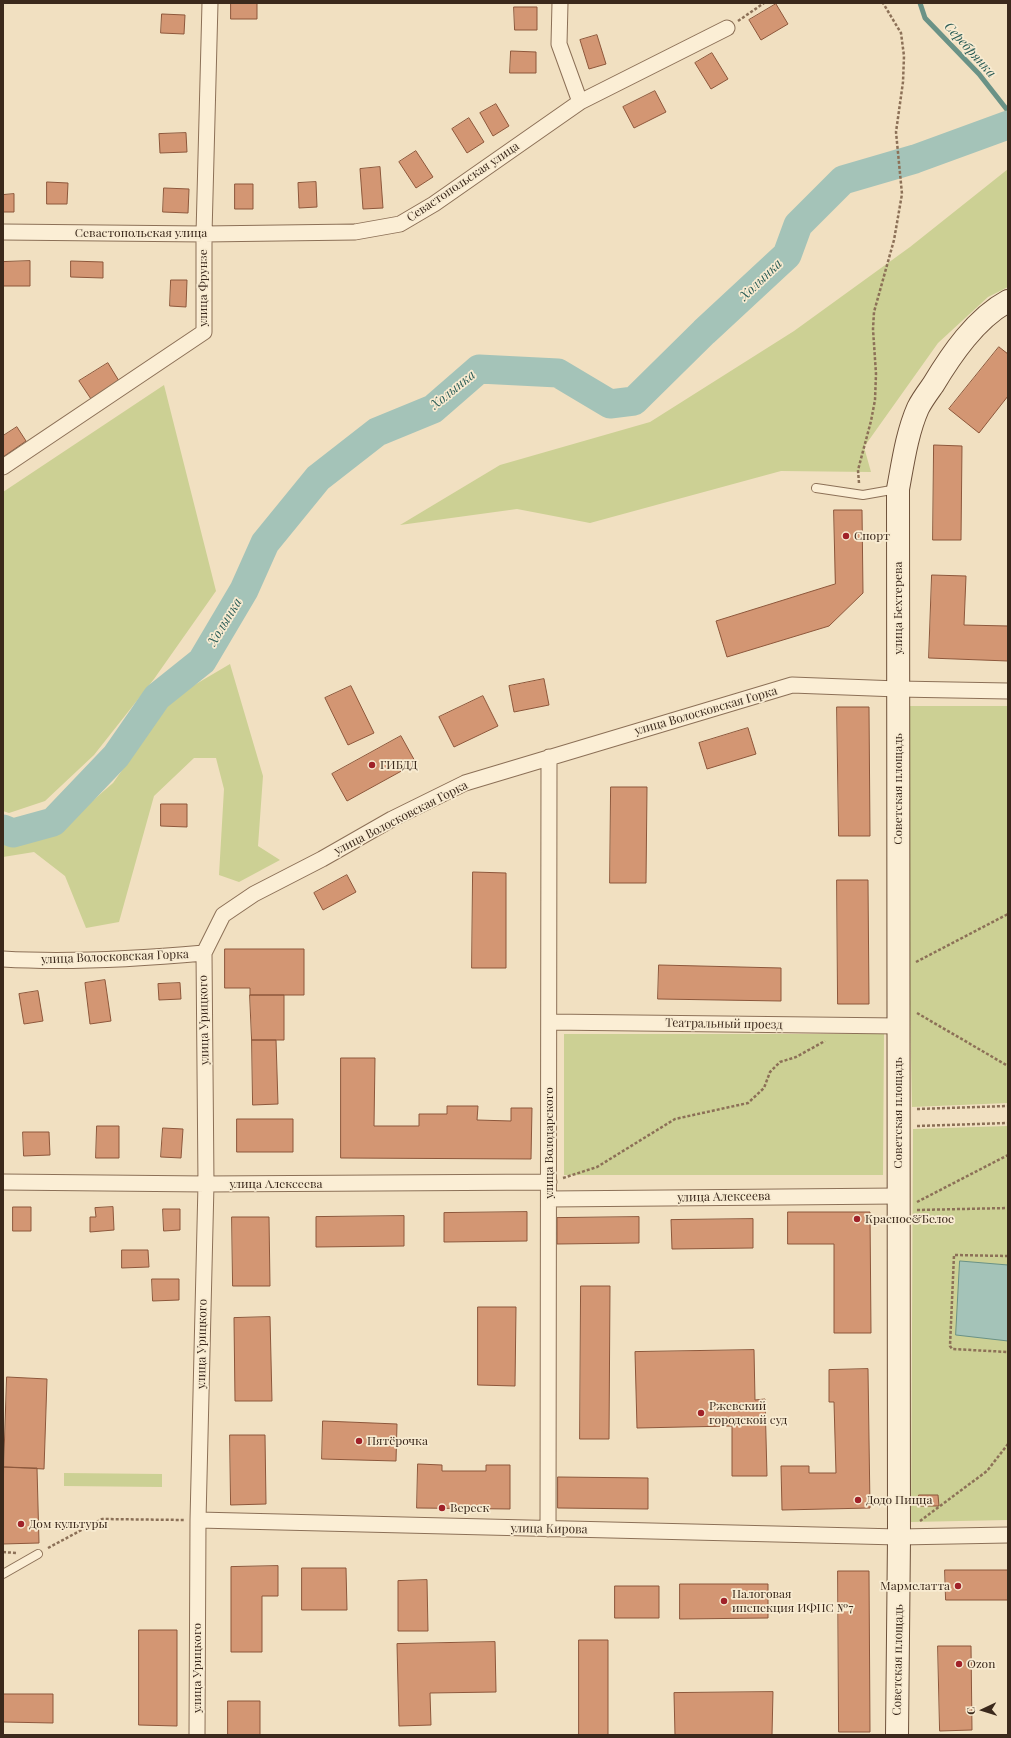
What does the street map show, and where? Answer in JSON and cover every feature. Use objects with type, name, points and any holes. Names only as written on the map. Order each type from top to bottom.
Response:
[{"type":"street","name":"улица Фрунзе","points":[[3,466],[204,332],[204,234],[210,3]]},
{"type":"street","points":[[560,3],[559,44],[580,102]]},
{"type":"street","name":"Севастопольская улица","points":[[3,232],[204,234],[355,232],[400,224],[434,204],[580,102],[727,28]]},
{"type":"street","name":"улица Бехтерева","points":[[898,689],[898,489],[906,448],[918,409],[953,352],[976,327],[1008,301]]},
{"type":"street","name":"улица Волосковская Горка","points":[[3,959],[128,959],[204,953],[223,915],[254,894],[322,859],[392,819],[465,783],[792,685],[1008,691]]},
{"type":"street","name":"Советская площадь","points":[[897,1735],[899,1537],[898,689]]},
{"type":"street","name":"улица Володарского","points":[[548,1529],[549,757]]},
{"type":"street","name":"улица Урицкого","points":[[197,1735],[198,1520],[206,1184],[204,953]]},
{"type":"street","name":"Театральный проезд","points":[[549,1022],[899,1026]]},
{"type":"street","name":"улица Алексеева","points":[[3,1182],[206,1184],[549,1182]]},
{"type":"street","name":"улица Алексеева","points":[[549,1199],[898,1203]]},
{"type":"street","name":"улица Кирова","points":[[198,1520],[899,1537]]},
{"type":"street","points":[[899,1537],[1008,1535]]},
{"type":"lane","points":[[816,488],[863,495],[898,489]]},
{"type":"lane","points":[[3,1574],[38,1554]]},
{"type":"path","points":[[727,28],[764,3]]},
{"type":"path","points":[[863,495],[859,484],[858,470],[875,400],[876,374],[873,329],[874,312],[897,225],[902,194],[896,132],[903,82],[904,56],[901,33],[883,3]]},
{"type":"path","points":[[914,963],[1008,914]]},
{"type":"path","points":[[898,1002],[1008,1066]]},
{"type":"path","points":[[549,1182],[597,1167],[675,1120],[748,1103],[764,1088],[770,1072],[780,1062],[796,1057],[821,1044],[845,1026]]},
{"type":"path","points":[[899,1118],[1008,1106]]},
{"type":"path","points":[[899,1118],[1008,1123]]},
{"type":"path","points":[[898,1203],[1008,1155]]},
{"type":"path","points":[[898,1203],[1008,1208]]},
{"type":"path","points":[[1008,1256],[954,1255],[950,1346],[952,1349],[1008,1352]]},
{"type":"path","points":[[899,1537],[987,1471],[1008,1444]]},
{"type":"path","points":[[38,1554],[102,1519],[198,1520]]},
{"type":"green space","points":[[1008,169],[1008,287],[988,297],[938,343],[864,447],[871,472],[781,471],[590,523],[517,509],[400,525],[500,465],[650,422],[794,331],[910,247]]},
{"type":"green space","points":[[164,385],[216,591],[154,679],[94,755],[45,801],[9,813],[3,811],[3,492]]},
{"type":"green space","points":[[230,664],[263,776],[258,846],[280,860],[239,882],[219,875],[224,789],[216,758],[194,758],[154,796],[119,922],[86,928],[65,876],[34,852],[3,857],[3,836],[19,843],[67,823],[113,783],[174,697]]},
{"type":"green space","points":[[904,706],[1008,706],[1008,1103],[912,1107]]},
{"type":"green space","points":[[564,1034],[884,1034],[883,1175],[564,1175]]},
{"type":"green space","points":[[1008,1126],[1008,1520],[911,1522],[913,1129]]},
{"type":"green space","points":[[64,1473],[162,1474],[162,1487],[64,1486]]},
{"type":"water","points":[[960,1261],[1008,1265],[1008,1341],[956,1335]]},
{"type":"building","points":[[231,3],[257,3],[257,19],[231,19]]},
{"type":"building","points":[[776,4],[788,24],[761,40],[749,20]]},
{"type":"building","points":[[514,7],[537,7],[537,30],[515,30]]},
{"type":"building","points":[[162,14],[185,15],[184,34],[161,33]]},
{"type":"building","points":[[597,35],[606,64],[589,69],[580,40]]},
{"type":"building","points":[[511,51],[536,52],[536,73],[510,73]]},
{"type":"building","points":[[712,53],[728,79],[711,89],[695,63]]},
{"type":"building","points":[[655,91],[666,112],[634,128],[623,107]]},
{"type":"building","points":[[496,104],[509,126],[493,136],[480,113]]},
{"type":"building","points":[[469,118],[484,142],[467,153],[452,129]]},
{"type":"building","points":[[186,133],[187,152],[160,153],[159,134]]},
{"type":"building","points":[[416,151],[433,177],[416,188],[399,162]]},
{"type":"building","points":[[380,167],[383,208],[363,209],[360,169]]},
{"type":"building","points":[[47,182],[68,183],[67,204],[47,204]]},
{"type":"building","points":[[316,182],[317,207],[299,208],[298,183]]},
{"type":"building","points":[[235,184],[253,184],[253,209],[235,209]]},
{"type":"building","points":[[164,188],[189,189],[188,213],[163,212]]},
{"type":"building","points":[[14,194],[14,212],[3,212],[3,195]]},
{"type":"building","points":[[30,261],[30,286],[3,286],[3,262]]},
{"type":"building","points":[[71,261],[103,262],[103,278],[71,277]]},
{"type":"building","points":[[171,280],[187,280],[186,307],[170,306]]},
{"type":"building","points":[[999,347],[1008,354],[1008,396],[979,433],[949,409]]},
{"type":"building","points":[[108,363],[119,381],[91,399],[79,381]]},
{"type":"building","points":[[17,427],[26,441],[3,457],[3,436]]},
{"type":"building","points":[[934,445],[962,446],[961,540],[933,540]]},
{"type":"building","points":[[834,510],[862,510],[863,593],[829,626],[727,657],[716,621],[835,584]]},
{"type":"building","points":[[932,575],[966,576],[964,625],[1008,626],[1008,661],[929,658]]},
{"type":"building","points":[[544,679],[549,705],[514,712],[509,686]]},
{"type":"building","points":[[351,686],[374,733],[348,745],[325,698]]},
{"type":"building","points":[[483,696],[498,726],[454,747],[439,717]]},
{"type":"building","points":[[837,707],[869,707],[870,836],[839,836]]},
{"type":"building","points":[[748,728],[756,754],[707,769],[699,743]]},
{"type":"building","points":[[401,736],[416,763],[347,801],[332,774]]},
{"type":"building","points":[[611,787],[647,787],[646,883],[610,883]]},
{"type":"building","points":[[161,804],[187,804],[187,827],[161,826]]},
{"type":"building","points":[[473,872],[506,873],[506,968],[472,968]]},
{"type":"building","points":[[347,875],[356,892],[323,910],[314,893]]},
{"type":"building","points":[[837,880],[868,880],[869,1004],[838,1004]]},
{"type":"building","points":[[225,949],[304,949],[304,995],[250,995],[250,988],[225,988]]},
{"type":"building","points":[[659,965],[781,968],[781,1001],[658,999]]},
{"type":"building","points":[[105,980],[111,1021],[90,1024],[85,983]]},
{"type":"building","points":[[180,983],[181,999],[159,1000],[158,984]]},
{"type":"building","points":[[38,991],[43,1021],[24,1024],[19,994]]},
{"type":"building","points":[[250,995],[284,995],[284,1040],[252,1040]]},
{"type":"building","points":[[252,1040],[276,1040],[278,1104],[253,1105]]},
{"type":"building","points":[[341,1058],[375,1058],[374,1126],[419,1126],[419,1114],[447,1114],[447,1106],[478,1106],[477,1120],[511,1121],[511,1108],[532,1108],[531,1159],[341,1158]]},
{"type":"building","points":[[237,1119],[293,1119],[293,1152],[237,1152]]},
{"type":"building","points":[[97,1126],[119,1126],[119,1158],[96,1158]]},
{"type":"building","points":[[163,1128],[183,1129],[181,1158],[161,1157]]},
{"type":"building","points":[[23,1132],[49,1132],[50,1155],[24,1156]]},
{"type":"building","points":[[13,1207],[31,1207],[31,1231],[13,1231]]},
{"type":"building","points":[[113,1207],[114,1230],[90,1232],[90,1217],[96,1217],[95,1208]]},
{"type":"building","points":[[163,1209],[180,1209],[180,1230],[164,1231]]},
{"type":"building","points":[[527,1212],[527,1241],[444,1242],[444,1213]]},
{"type":"building","points":[[788,1212],[870,1212],[871,1333],[834,1333],[834,1244],[788,1244]]},
{"type":"building","points":[[404,1216],[404,1246],[316,1247],[316,1217]]},
{"type":"building","points":[[232,1217],[269,1217],[270,1286],[233,1286]]},
{"type":"building","points":[[639,1217],[639,1243],[557,1244],[557,1218]]},
{"type":"building","points":[[753,1219],[753,1248],[672,1249],[671,1220]]},
{"type":"building","points":[[122,1250],[148,1250],[149,1267],[122,1268]]},
{"type":"building","points":[[152,1279],[179,1279],[179,1300],[153,1301]]},
{"type":"building","points":[[581,1286],[610,1286],[609,1439],[580,1439]]},
{"type":"building","points":[[478,1307],[516,1307],[515,1386],[478,1385]]},
{"type":"building","points":[[270,1317],[272,1401],[235,1401],[234,1318]]},
{"type":"building","name":"Ржевский городской суд","points":[[754,1350],[755,1400],[765,1399],[767,1476],[732,1476],[732,1426],[637,1428],[635,1352]]},
{"type":"building","points":[[868,1369],[870,1508],[782,1510],[781,1466],[809,1466],[809,1473],[836,1473],[834,1402],[829,1402],[829,1370]]},
{"type":"building","points":[[7,1377],[47,1379],[44,1469],[4,1467]]},
{"type":"building","name":"Пятёрочка","points":[[323,1421],[397,1424],[396,1461],[322,1459]]},
{"type":"building","points":[[230,1435],[265,1435],[266,1504],[231,1505]]},
{"type":"building","points":[[418,1464],[442,1465],[442,1471],[486,1471],[486,1465],[510,1465],[510,1509],[417,1508]]},
{"type":"building","name":"Дом культуры","points":[[4,1467],[37,1468],[39,1543],[3,1544]]},
{"type":"building","points":[[558,1477],[648,1478],[648,1509],[558,1508]]},
{"type":"building","points":[[919,1495],[938,1495],[939,1506],[919,1506]]},
{"type":"building","points":[[278,1566],[278,1596],[262,1596],[262,1652],[231,1652],[231,1567]]},
{"type":"building","points":[[302,1568],[346,1568],[347,1610],[302,1610]]},
{"type":"building","points":[[945,1570],[1008,1570],[1008,1600],[946,1600]]},
{"type":"building","points":[[838,1571],[869,1571],[870,1732],[839,1732]]},
{"type":"building","points":[[427,1580],[428,1631],[398,1631],[398,1581]]},
{"type":"building","name":"Налоговая инспекция ИФНС №7","points":[[680,1584],[768,1584],[768,1618],[680,1619]]},
{"type":"building","points":[[615,1586],[659,1586],[659,1618],[615,1618]]},
{"type":"building","points":[[139,1630],[177,1630],[177,1726],[139,1725]]},
{"type":"building","points":[[579,1640],[608,1640],[608,1735],[579,1735]]},
{"type":"building","points":[[495,1642],[496,1692],[430,1693],[431,1725],[399,1726],[397,1644]]},
{"type":"building","points":[[938,1646],[971,1646],[972,1730],[940,1731]]},
{"type":"building","points":[[773,1692],[772,1735],[675,1735],[674,1693]]},
{"type":"building","points":[[3,1694],[53,1694],[53,1723],[3,1722]]},
{"type":"building","points":[[228,1701],[260,1701],[260,1735],[228,1735]]},
{"type":"waterway","name":"Серебрянка","points":[[920,3],[925,18],[979,74],[1008,111]]},
{"type":"waterway","name":"Холынка","points":[[3,829],[13,833],[53,822],[116,756],[157,697],[202,661],[244,590],[265,543],[318,478],[377,432],[433,409],[479,369],[558,373],[610,404],[634,401],[704,332],[787,255],[798,225],[843,180],[915,159],[1008,125]]},
{"type":"place","name":"Спорт","points":[[846,536]]},
{"type":"place","name":"ГИБДД","points":[[372,765]]},
{"type":"place","name":"Красное&Белое","points":[[857,1219]]},
{"type":"place","name":"Ржевский городской суд","points":[[701,1413]]},
{"type":"place","name":"Пятёрочка","points":[[359,1441]]},
{"type":"place","name":"Додо Пицца","points":[[858,1500]]},
{"type":"place","name":"Вереск","points":[[442,1508]]},
{"type":"place","name":"Дом культуры","points":[[21,1524]]},
{"type":"place","name":"Мармелатта","points":[[958,1586]]},
{"type":"place","name":"Налоговая инспекция ИФНС №7","points":[[724,1601]]},
{"type":"place","name":"Ozon","points":[[959,1664]]}]
